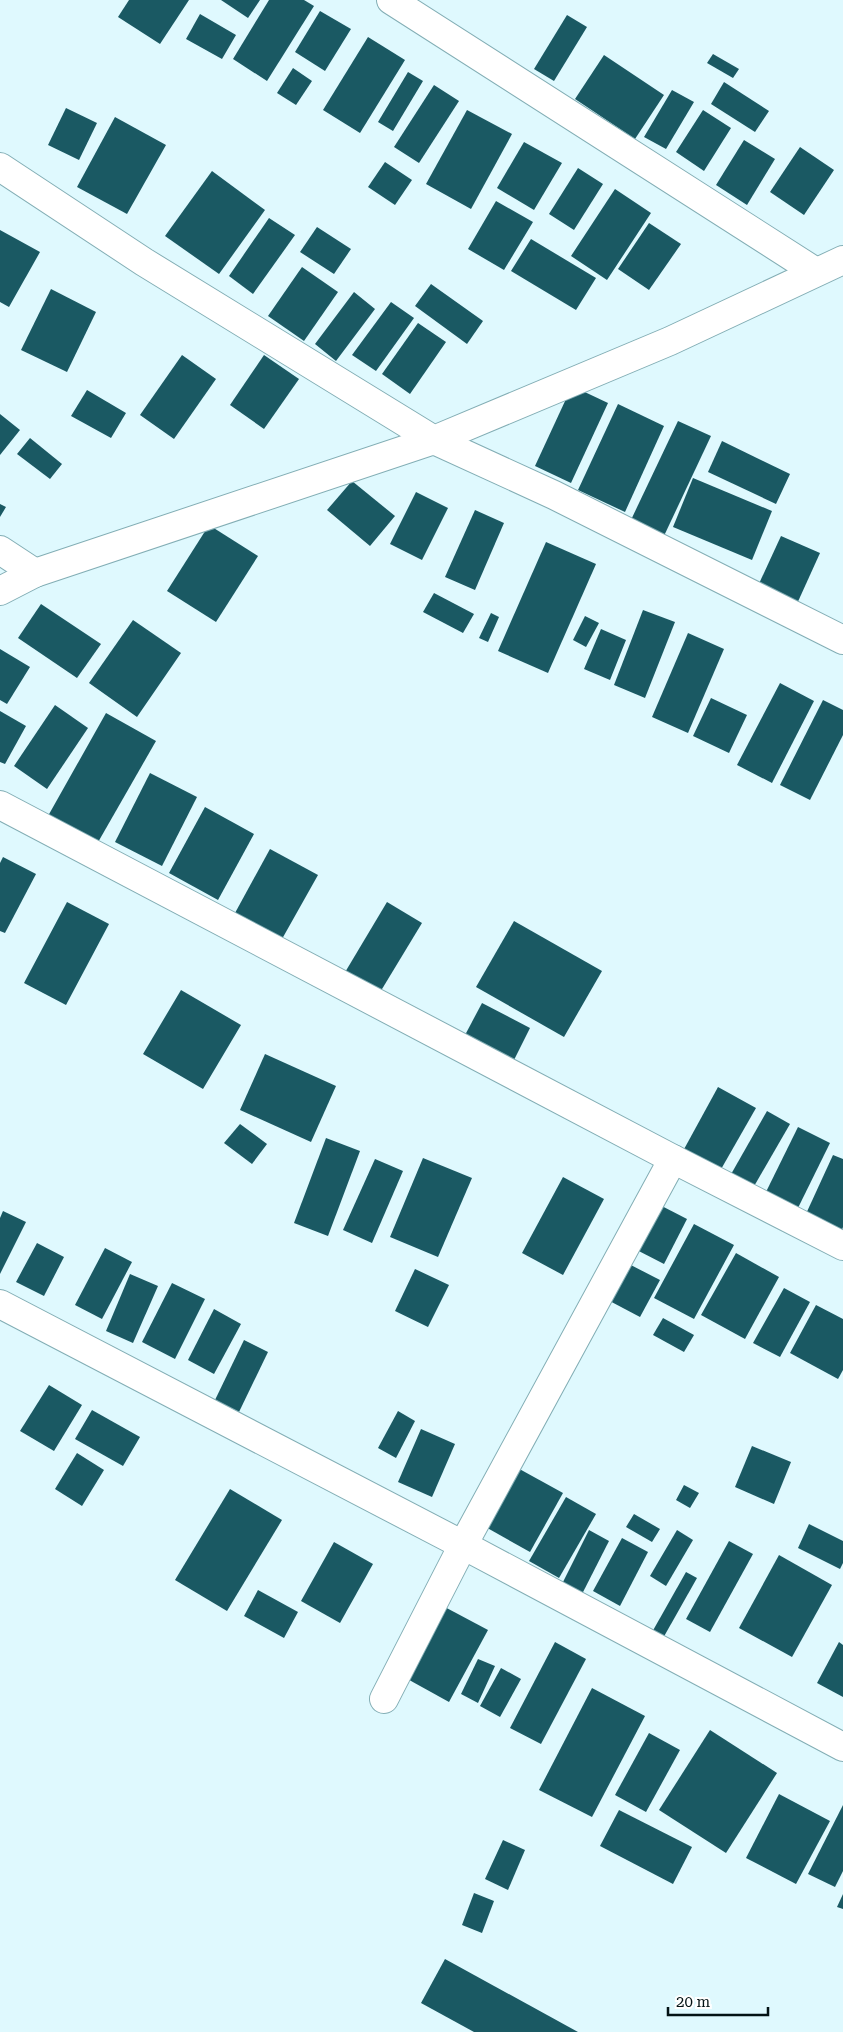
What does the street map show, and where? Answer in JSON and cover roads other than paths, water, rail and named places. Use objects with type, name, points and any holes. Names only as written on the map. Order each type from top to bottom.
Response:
[{"type":"street","points":[[391,0],[816,272]]},
{"type":"street","points":[[0,167],[144,262],[434,440],[554,495],[843,640]]},
{"type":"street","points":[[0,591],[35,574],[434,440],[670,341],[843,260]]},
{"type":"street","points":[[0,550],[35,574]]},
{"type":"street","points":[[0,805],[673,1160],[843,1246]]},
{"type":"street","points":[[384,1699],[462,1545],[673,1160]]},
{"type":"street","points":[[0,1304],[462,1545],[843,1747]]}]
